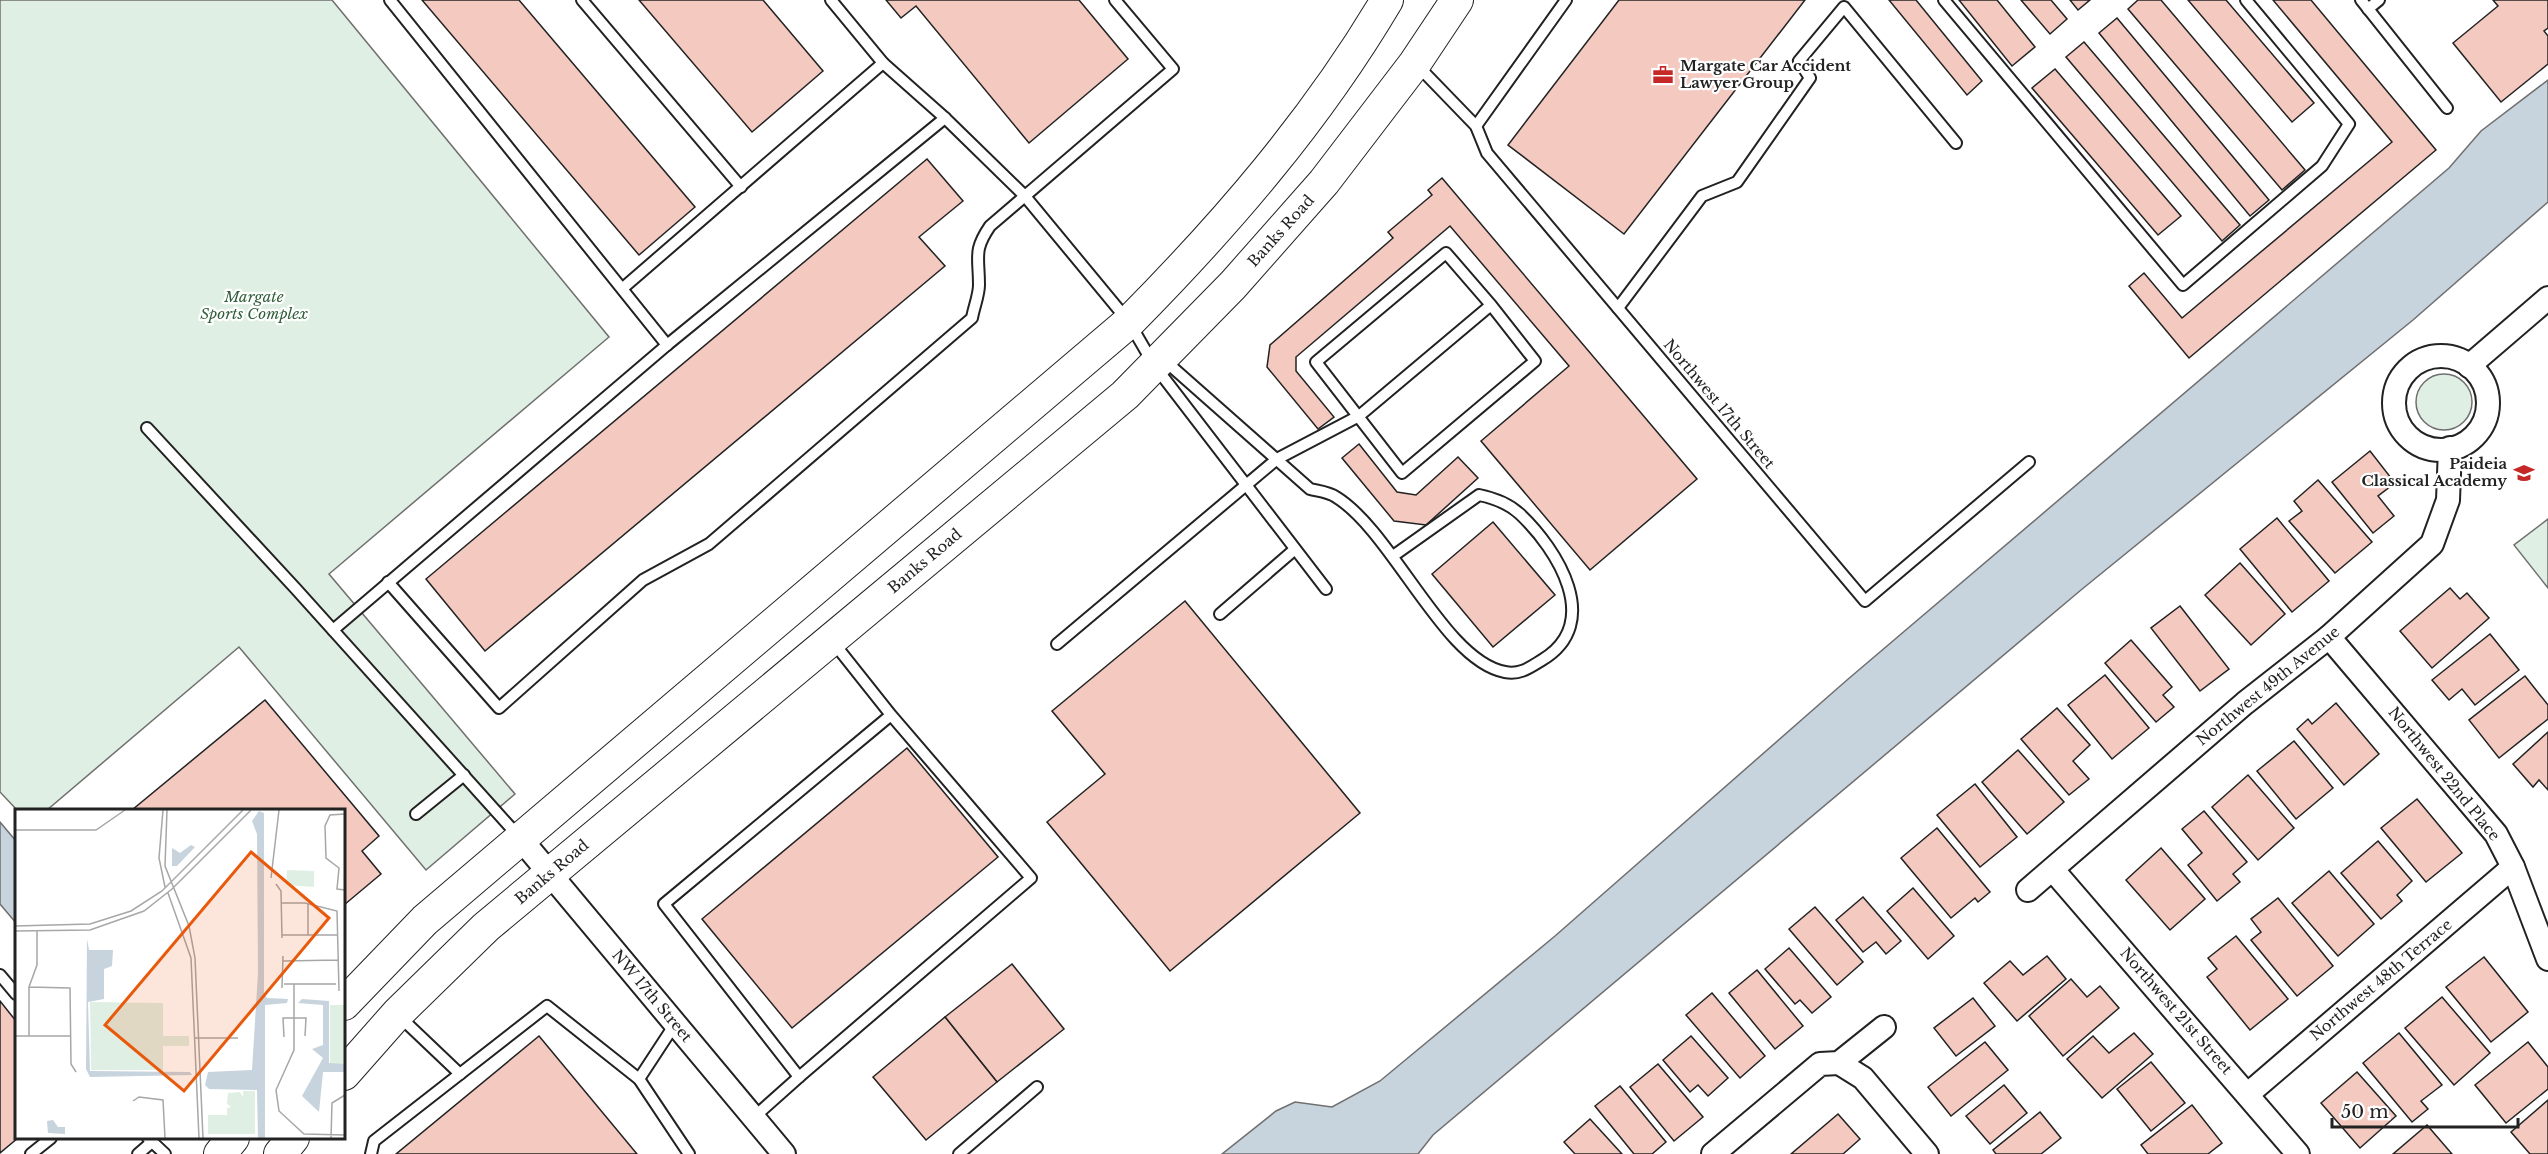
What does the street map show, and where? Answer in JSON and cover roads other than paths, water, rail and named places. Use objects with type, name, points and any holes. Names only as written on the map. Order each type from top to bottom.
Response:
[{"type":"street","points":[[345,1003],[425,920],[1129,322],[1199,252],[1287,146],[1342,72],[1387,0]]},
{"type":"street","name":"Banks Road","points":[[345,1073],[397,1014],[486,927],[1125,395],[1233,285],[1324,182],[1415,63],[1457,0]]},
{"type":"street","points":[[2469,366],[2548,298]]},
{"type":"street","points":[[2438,355],[2455,357],[2480,373],[2487,388],[2489,403],[2487,418],[2480,431],[2470,442],[2457,449],[2450,448],[2426,448],[2411,440],[2401,428],[2394,413],[2394,396],[2398,381],[2409,368],[2422,359],[2438,355]]},
{"type":"street","name":"Northwest 49th Avenue","points":[[2028,890],[2245,703],[2329,637],[2432,544],[2448,500],[2450,448]]},
{"type":"street","name":"Northwest 22nd Place","points":[[2329,637],[2496,834],[2514,867],[2548,959]]},
{"type":"street","name":"NW 17th Street","points":[[520,838],[784,1154]]},
{"type":"street","name":"Northwest 48th Terrace","points":[[2248,1094],[2514,867]]},
{"type":"street","name":"Northwest 21st Street","points":[[2053,870],[2298,1154]]},
{"type":"street","points":[[1713,1154],[1820,1064],[1839,1063],[1884,1028]]},
{"type":"street","points":[[1839,1063],[1863,1078],[1927,1154]]},
{"type":"street","points":[[220,1154],[231,1139]]},
{"type":"street","points":[[280,1154],[291,1139]]},
{"type":"lane","points":[[390,0],[668,345]]},
{"type":"lane","points":[[582,0],[741,187]]},
{"type":"lane","points":[[831,0],[883,63],[945,118],[1024,195],[1129,322],[1154,365],[1326,589]]},
{"type":"lane","points":[[388,582],[499,708],[643,580],[709,544],[972,318],[979,286],[977,266],[979,243],[990,226],[1173,69],[1115,0]]},
{"type":"lane","points":[[1476,126],[1566,0]]},
{"type":"lane","points":[[1944,0],[2183,285],[2322,166],[2349,124],[2246,0]]},
{"type":"lane","points":[[2361,0],[2447,108]]},
{"type":"lane","points":[[2368,9],[2379,0]]},
{"type":"lane","points":[[1618,308],[1702,196],[1737,182],[1810,78],[1799,61],[1843,4],[1956,142]]},
{"type":"lane","points":[[623,288],[883,63]]},
{"type":"lane","name":"Northwest 17th Street","points":[[1415,63],[1476,126],[1487,153],[1865,601],[2029,462]]},
{"type":"lane","points":[[333,630],[668,345],[945,118]]},
{"type":"lane","points":[[1446,254],[1491,305],[1535,361],[1402,473],[1359,416],[1316,362],[1446,254]]},
{"type":"lane","points":[[1058,644],[1277,459],[1359,416],[1491,305]]},
{"type":"lane","points":[[1154,365],[1172,367],[1310,489],[1334,495],[1351,507],[1367,523],[1429,606],[1469,654],[1481,662],[1503,672],[1520,674],[1548,657],[1565,637],[1572,616],[1570,587],[1563,570],[1519,513],[1497,499],[1479,495],[1393,556]]},
{"type":"lane","points":[[147,428],[520,838]]},
{"type":"lane","points":[[1220,614],[1294,550]]},
{"type":"lane","points":[[753,1118],[1031,878],[891,715],[831,639]]},
{"type":"lane","points":[[799,1077],[664,904],[891,715]]},
{"type":"lane","points":[[416,814],[464,775]]},
{"type":"lane","points":[[0,975],[15,993]]},
{"type":"lane","points":[[371,1154],[374,1141],[547,1005],[639,1079],[689,1154]]},
{"type":"lane","points":[[397,1014],[460,1074]]},
{"type":"lane","points":[[639,1079],[675,1023]]},
{"type":"lane","points":[[959,1154],[1036,1087]]},
{"type":"lane","points":[[31,1154],[49,1139]]},
{"type":"lane","points":[[138,1154],[150,1140],[165,1154]]},
{"type":"place","name":"Margate Car Accident Lawyer Group","points":[[1663,75]]},
{"type":"place","name":"Paideia Classical Academy","points":[[2524,473]]},
{"type":"park label","name":"Margate Sports Complex","points":[[254,306]]}]
